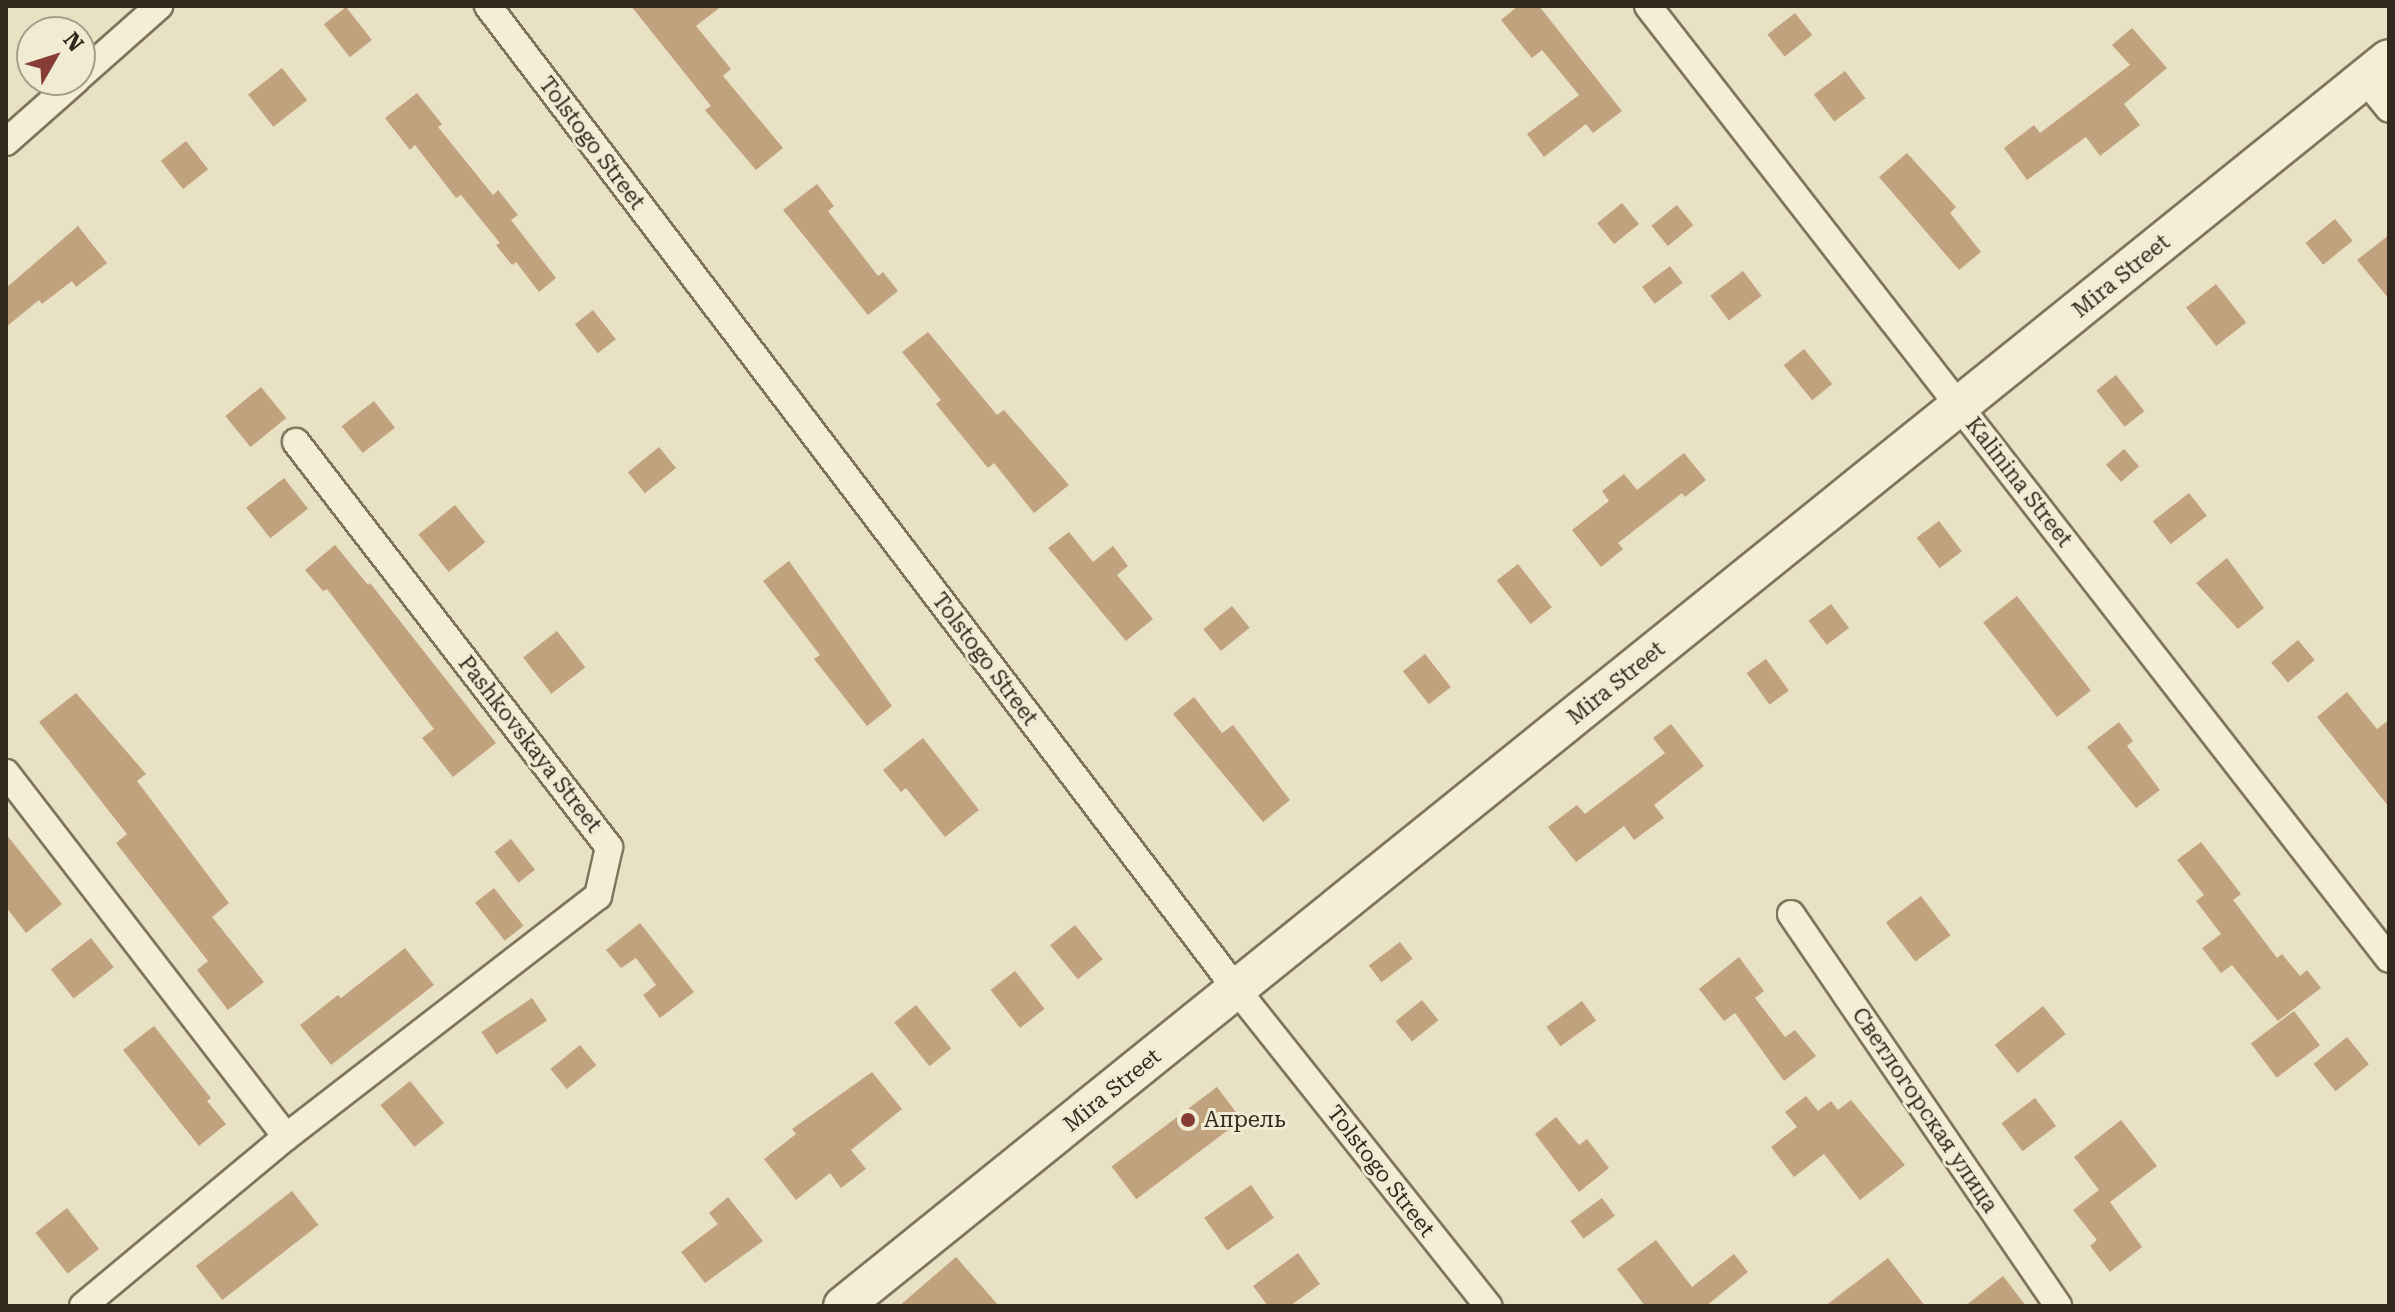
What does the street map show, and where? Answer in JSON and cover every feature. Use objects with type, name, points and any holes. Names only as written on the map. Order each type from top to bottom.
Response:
[{"type":"main road","name":"Mira Street","points":[[843,1306],[2377,69]]},
{"type":"street","points":[[96,62],[159,6]]},
{"type":"street","name":"Tolstogo Street","points":[[488,6],[1237,990],[1488,1306]]},
{"type":"street","name":"Kalinina Street","points":[[1648,6],[2389,959]]},
{"type":"street","points":[[2377,69],[2389,109]]},
{"type":"street","points":[[6,142],[58,96]]},
{"type":"street","name":"Pashkovskaya Street","points":[[83,1306],[286,1137],[598,896],[609,847],[296,442]]},
{"type":"street","points":[[6,773],[286,1137]]},
{"type":"street","name":"Светлогорская улица","points":[[1791,914],[2058,1306]]},
{"type":"building","points":[[631,6],[722,6],[696,26],[731,69],[723,76],[783,148],[756,170],[705,110],[711,106]]},
{"type":"building","points":[[1518,6],[1539,6],[1622,111],[1593,133],[1586,124],[1544,157],[1527,134],[1579,95],[1542,50],[1532,58],[1501,20]]},
{"type":"building","points":[[346,7],[372,40],[350,57],[324,24]]},
{"type":"building","points":[[1795,13],[1812,35],[1785,57],[1767,35]]},
{"type":"building","points":[[2132,28],[2167,68],[2124,104],[2140,125],[2100,156],[2086,137],[2027,180],[2004,148],[2034,125],[2040,133],[2130,65],[2112,45]]},
{"type":"building","points":[[282,68],[307,100],[273,127],[248,94]]},
{"type":"building","points":[[1845,71],[1865,98],[1834,122],[1814,94]]},
{"type":"building","points":[[417,93],[442,124],[438,127],[493,195],[498,190],[518,215],[511,220],[556,278],[539,292],[516,262],[512,265],[496,245],[500,243],[461,195],[456,198],[415,145],[410,150],[385,118]]},
{"type":"building","points":[[186,141],[208,169],[183,189],[161,161]]},
{"type":"building","points":[[1907,153],[1956,207],[1950,213],[1981,252],[1959,270],[1879,177]]},
{"type":"building","points":[[817,184],[834,206],[828,211],[878,276],[883,272],[898,291],[868,315],[783,210]]},
{"type":"building","points":[[1622,203],[1639,224],[1614,244],[1597,223]]},
{"type":"building","points":[[1677,205],[1693,225],[1668,246],[1651,226]]},
{"type":"building","points":[[2335,219],[2353,241],[2323,265],[2305,243]]},
{"type":"building","points":[[78,226],[107,263],[76,287],[72,281],[42,304],[39,300],[6,327],[6,288]]},
{"type":"building","points":[[2389,235],[2389,299],[2357,260]]},
{"type":"building","points":[[1670,266],[1683,283],[1655,304],[1642,287]]},
{"type":"building","points":[[1743,271],[1762,296],[1729,320],[1710,296]]},
{"type":"building","points":[[2216,284],[2246,323],[2216,346],[2186,307]]},
{"type":"building","points":[[593,310],[616,339],[598,353],[575,324]]},
{"type":"building","points":[[928,332],[997,415],[1004,410],[1069,485],[1034,513],[994,463],[988,468],[936,404],[941,400],[902,352]]},
{"type":"building","points":[[1804,349],[1832,384],[1812,400],[1784,365]]},
{"type":"building","points":[[2116,375],[2144,411],[2125,427],[2096,390]]},
{"type":"building","points":[[261,387],[286,418],[250,447],[225,416]]},
{"type":"building","points":[[374,401],[395,428],[363,453],[342,426]]},
{"type":"building","points":[[659,447],[676,468],[645,493],[628,472]]},
{"type":"building","points":[[2124,449],[2139,466],[2121,482],[2106,465]]},
{"type":"building","points":[[1684,453],[1706,480],[1685,497],[1682,493],[1618,543],[1623,549],[1601,567],[1572,530],[1609,501],[1602,491],[1624,474],[1637,490]]},
{"type":"building","points":[[284,478],[308,509],[270,538],[246,508]]},
{"type":"building","points":[[2189,493],[2207,516],[2171,544],[2153,521]]},
{"type":"building","points":[[455,505],[485,542],[449,572],[418,535]]},
{"type":"building","points":[[1939,521],[1962,551],[1940,568],[1917,538]]},
{"type":"building","points":[[1069,532],[1093,562],[1113,546],[1128,566],[1117,575],[1153,619],[1126,641],[1048,548]]},
{"type":"building","points":[[335,545],[368,585],[370,583],[496,743],[453,777],[422,738],[434,729],[327,589],[323,591],[305,570]]},
{"type":"building","points":[[2227,558],[2264,608],[2238,629],[2196,583]]},
{"type":"building","points":[[789,561],[892,706],[867,726],[814,659],[820,655],[763,581]]},
{"type":"building","points":[[1518,564],[1552,607],[1531,624],[1497,581]]},
{"type":"building","points":[[2017,596],[2091,691],[2057,717],[1983,622]]},
{"type":"building","points":[[1831,604],[1849,628],[1827,645],[1809,621]]},
{"type":"building","points":[[1232,606],[1250,628],[1221,651],[1203,629]]},
{"type":"building","points":[[557,631],[585,667],[551,694],[523,657]]},
{"type":"building","points":[[2298,640],[2315,660],[2288,682],[2271,662]]},
{"type":"building","points":[[1425,654],[1451,687],[1429,704],[1403,671]]},
{"type":"building","points":[[1766,659],[1789,691],[1770,705],[1747,673]]},
{"type":"building","points":[[2347,692],[2377,729],[2389,720],[2389,807],[2317,717]]},
{"type":"building","points":[[76,693],[146,774],[137,781],[229,903],[212,917],[264,982],[228,1010],[197,970],[208,961],[116,843],[127,834],[39,722]]},
{"type":"building","points":[[1194,697],[1222,733],[1233,725],[1290,800],[1263,822],[1173,714]]},
{"type":"building","points":[[2119,722],[2133,741],[2127,746],[2160,790],[2136,808],[2087,747]]},
{"type":"building","points":[[1671,724],[1704,766],[1654,805],[1664,818],[1634,840],[1624,826],[1576,862],[1548,827],[1577,805],[1585,814],[1665,753],[1653,738]]},
{"type":"building","points":[[923,738],[979,810],[945,837],[906,788],[901,792],[883,770]]},
{"type":"building","points":[[6,834],[62,904],[26,933],[6,907]]},
{"type":"building","points":[[511,839],[535,870],[518,883],[494,852]]},
{"type":"building","points":[[2201,842],[2241,894],[2233,900],[2277,958],[2282,954],[2300,976],[2307,970],[2321,988],[2278,1021],[2232,965],[2221,973],[2202,948],[2221,934],[2196,901],[2204,895],[2177,860]]},
{"type":"building","points":[[494,888],[524,926],[505,941],[475,903]]},
{"type":"building","points":[[1921,896],[1950,935],[1915,962],[1886,922]]},
{"type":"building","points":[[640,923],[694,992],[660,1018],[643,995],[656,985],[636,958],[621,968],[606,950]]},
{"type":"building","points":[[1075,925],[1103,959],[1078,979],[1050,945]]},
{"type":"building","points":[[91,938],[114,967],[74,999],[51,969]]},
{"type":"building","points":[[1400,942],[1413,959],[1381,982],[1369,965]]},
{"type":"building","points":[[405,948],[434,985],[331,1065],[300,1025],[338,995],[341,998]]},
{"type":"building","points":[[1739,957],[1764,991],[1755,998],[1785,1037],[1795,1030],[1816,1056],[1784,1081],[1735,1013],[1724,1021],[1699,989]]},
{"type":"building","points":[[1015,971],[1045,1009],[1020,1028],[991,990]]},
{"type":"building","points":[[532,998],[547,1020],[497,1054],[481,1032]]},
{"type":"building","points":[[1422,1000],[1438,1020],[1412,1042],[1396,1021]]},
{"type":"building","points":[[1582,1001],[1596,1020],[1561,1046],[1546,1027]]},
{"type":"building","points":[[916,1005],[951,1049],[929,1066],[894,1023]]},
{"type":"building","points":[[2043,1006],[2066,1034],[2017,1073],[1995,1045]]},
{"type":"building","points":[[2294,1011],[2320,1045],[2277,1078],[2251,1043]]},
{"type":"building","points":[[154,1026],[211,1098],[207,1101],[226,1124],[199,1146],[123,1050]]},
{"type":"building","points":[[2347,1037],[2369,1064],[2336,1091],[2314,1064]]},
{"type":"building","points":[[580,1045],[596,1065],[567,1089],[550,1069]]},
{"type":"building","points":[[872,1072],[902,1109],[851,1150],[866,1169],[841,1188],[830,1173],[796,1200],[764,1159],[796,1134],[792,1129]]},
{"type":"building","points":[[410,1081],[444,1123],[414,1147],[380,1105]]},
{"type":"building","points":[[1217,1087],[1242,1120],[1136,1199],[1112,1166]]},
{"type":"building","points":[[1806,1096],[1818,1111],[1831,1101],[1838,1110],[1851,1100],[1905,1165],[1860,1200],[1824,1154],[1794,1177],[1771,1147],[1797,1127],[1785,1112]]},
{"type":"building","points":[[2035,1098],[2056,1126],[2023,1151],[2001,1123]]},
{"type":"building","points":[[1556,1117],[1579,1145],[1587,1139],[1609,1168],[1579,1192],[1535,1134]]},
{"type":"building","points":[[2121,1120],[2157,1166],[2110,1202],[2142,1247],[2110,1272],[2090,1246],[2097,1240],[2073,1210],[2099,1190],[2074,1157]]},
{"type":"building","points":[[1251,1185],[1274,1218],[1227,1250],[1204,1218]]},
{"type":"building","points":[[292,1191],[318,1225],[222,1300],[196,1266]]},
{"type":"building","points":[[728,1197],[763,1241],[705,1283],[681,1252],[718,1224],[709,1213]]},
{"type":"building","points":[[1602,1198],[1615,1216],[1583,1239],[1570,1221]]},
{"type":"building","points":[[67,1208],[99,1249],[67,1274],[35,1233]]},
{"type":"building","points":[[1656,1240],[1692,1287],[1734,1254],[1748,1272],[1706,1306],[1645,1306],[1617,1269]]},
{"type":"building","points":[[1298,1253],[1320,1284],[1290,1306],[1268,1306],[1253,1286]]},
{"type":"building","points":[[956,1257],[999,1306],[899,1306]]},
{"type":"building","points":[[1888,1258],[1925,1306],[1825,1306]]},
{"type":"building","points":[[2003,1276],[2026,1306],[1965,1306]]},
{"type":"place","name":"Апрель","points":[[1188,1120]]}]
